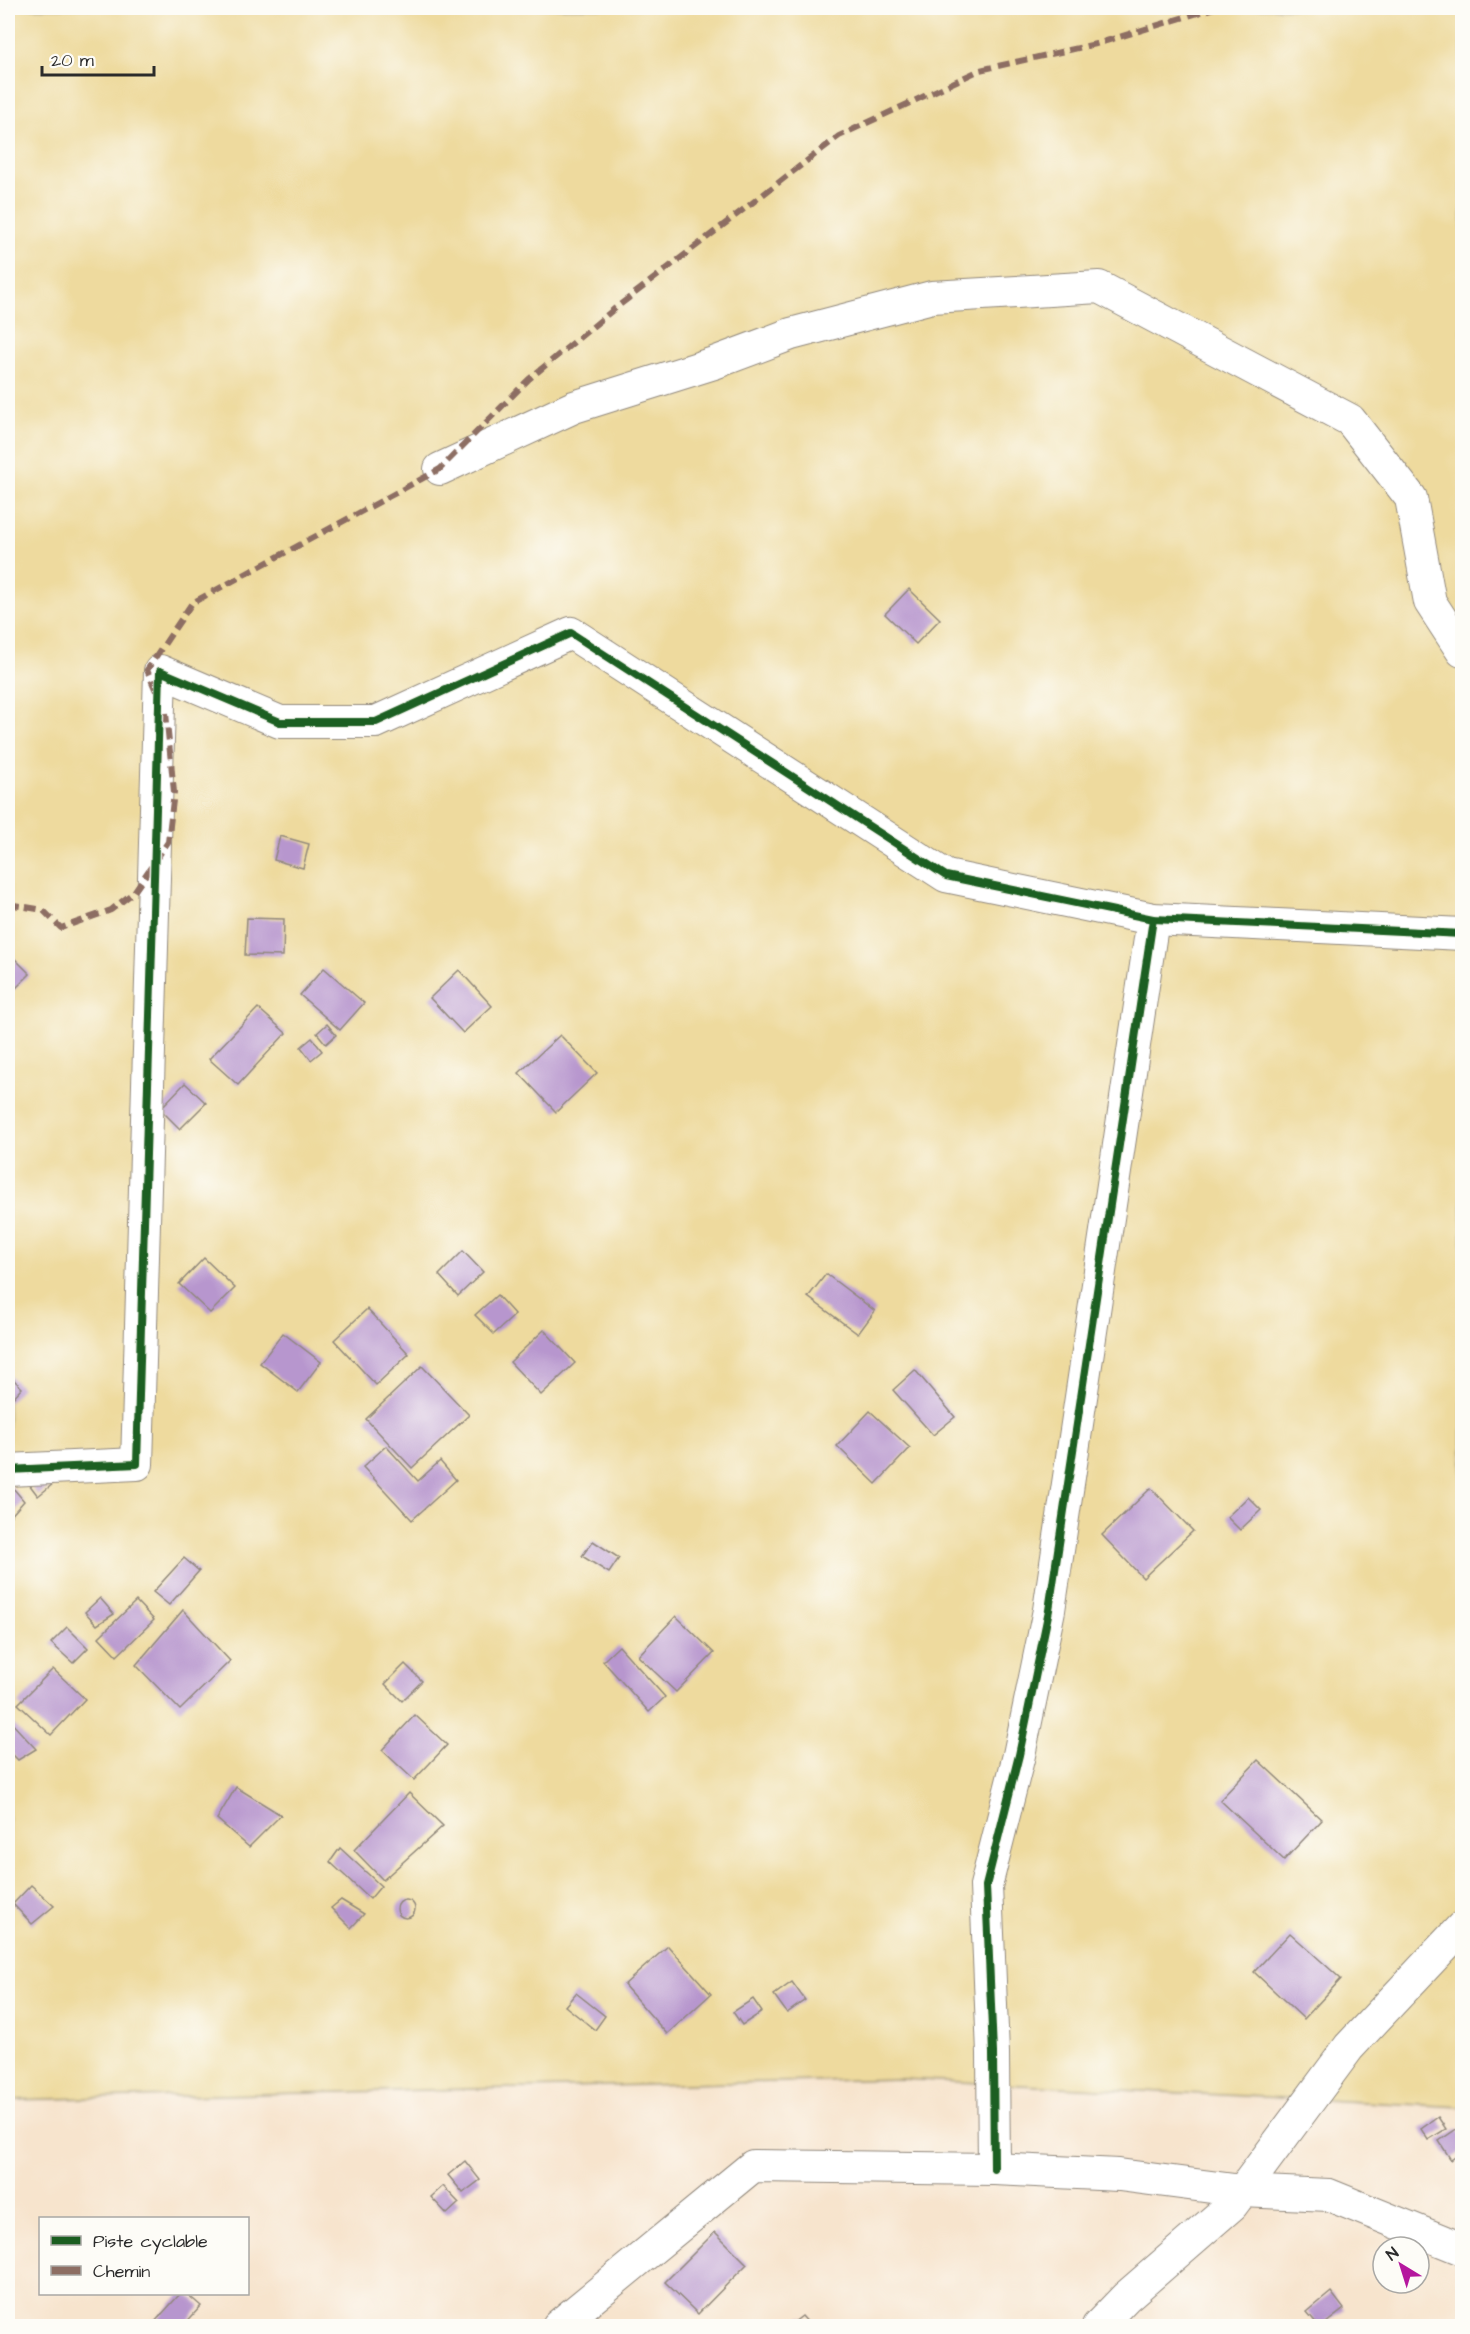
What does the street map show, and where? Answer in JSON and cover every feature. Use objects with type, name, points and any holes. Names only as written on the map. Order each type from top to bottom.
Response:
[{"type":"street","points":[[440,469],[574,407],[714,363],[791,334],[932,297],[1099,287],[1350,420],[1411,498],[1430,602],[1462,651]]},
{"type":"street","points":[[8,1470],[137,1464],[160,671],[280,722],[376,722],[571,633],[946,876],[1153,919],[1462,934]]},
{"type":"street","points":[[994,2169],[993,2052],[986,1886],[1019,1755],[1049,1610],[1153,919]]},
{"type":"street","points":[[1098,2326],[1126,2297],[1233,2205],[1349,2046],[1462,1927]]},
{"type":"street","points":[[558,2326],[753,2166],[994,2169],[1119,2175],[1242,2191],[1329,2195],[1462,2250]]},
{"type":"sand","points":[[8,8],[1462,8],[1462,2107],[901,2079],[8,2100]]},
{"type":"building","points":[[909,589],[940,619],[916,644],[885,614]]},
{"type":"building","points":[[280,836],[309,844],[303,868],[274,860]]},
{"type":"building","points":[[247,918],[284,919],[283,956],[245,955]]},
{"type":"building","points":[[8,952],[30,974],[8,996]]},
{"type":"building","points":[[324,968],[364,1003],[340,1030],[300,995]]},
{"type":"building","points":[[459,970],[492,1006],[463,1033],[430,998]]},
{"type":"building","points":[[258,1008],[286,1033],[238,1085],[209,1059]]},
{"type":"building","points":[[327,1024],[336,1035],[326,1044],[317,1033]]},
{"type":"building","points":[[560,1035],[597,1073],[556,1112],[519,1073]]},
{"type":"building","points":[[312,1038],[322,1051],[311,1060],[301,1047]]},
{"type":"building","points":[[185,1083],[206,1103],[180,1129],[160,1109]]},
{"type":"building","points":[[463,1251],[483,1272],[458,1296],[439,1275]]},
{"type":"building","points":[[204,1258],[235,1288],[210,1313],[179,1284]]},
{"type":"building","points":[[826,1274],[875,1311],[858,1334],[808,1297]]},
{"type":"building","points":[[497,1295],[515,1315],[494,1334],[475,1315]]},
{"type":"building","points":[[367,1309],[409,1354],[376,1385],[334,1340]]},
{"type":"building","points":[[544,1330],[575,1363],[541,1395],[510,1362]]},
{"type":"building","points":[[283,1333],[321,1362],[298,1392],[260,1363]]},
{"type":"building","points":[[422,1366],[469,1415],[412,1468],[366,1419]]},
{"type":"building","points":[[915,1370],[955,1417],[933,1435],[893,1390]]},
{"type":"building","points":[[8,1374],[22,1388],[8,1403]]},
{"type":"building","points":[[870,1411],[910,1448],[876,1484],[837,1446]]},
{"type":"building","points":[[386,1446],[418,1481],[440,1461],[456,1480],[412,1520],[363,1467]]},
{"type":"building","points":[[40,1468],[53,1484],[38,1496],[26,1480]]},
{"type":"building","points":[[8,1482],[24,1501],[8,1519]]},
{"type":"building","points":[[1151,1488],[1193,1531],[1143,1578],[1102,1535]]},
{"type":"building","points":[[1248,1497],[1261,1510],[1240,1530],[1227,1517]]},
{"type":"building","points":[[593,1541],[619,1558],[609,1573],[582,1556]]},
{"type":"building","points":[[184,1558],[199,1571],[169,1605],[153,1592]]},
{"type":"building","points":[[100,1598],[114,1614],[97,1625],[85,1612]]},
{"type":"building","points":[[136,1601],[154,1620],[117,1656],[99,1637]]},
{"type":"building","points":[[183,1610],[230,1661],[180,1710],[136,1665]]},
{"type":"building","points":[[676,1616],[714,1653],[676,1692],[638,1656]]},
{"type":"building","points":[[67,1627],[88,1648],[73,1663],[51,1643]]},
{"type":"building","points":[[619,1646],[665,1697],[649,1712],[603,1661]]},
{"type":"building","points":[[405,1664],[422,1681],[402,1701],[385,1684]]},
{"type":"building","points":[[53,1669],[85,1699],[51,1735],[18,1704]]},
{"type":"building","points":[[415,1715],[447,1745],[414,1780],[382,1750]]},
{"type":"building","points":[[8,1719],[36,1749],[18,1760],[8,1750]]},
{"type":"building","points":[[1258,1760],[1322,1820],[1284,1860],[1220,1800]]},
{"type":"building","points":[[236,1787],[281,1815],[249,1847],[217,1819]]},
{"type":"building","points":[[409,1793],[443,1826],[383,1880],[354,1850]]},
{"type":"building","points":[[340,1848],[381,1886],[370,1899],[330,1862]]},
{"type":"building","points":[[31,1885],[54,1906],[32,1924],[13,1904]]},
{"type":"building","points":[[341,1900],[364,1914],[351,1928],[331,1908]]},
{"type":"building","points":[[406,1900],[412,1903],[415,1909],[412,1915],[406,1918],[400,1915],[397,1909],[400,1903]]},
{"type":"building","points":[[1290,1933],[1341,1979],[1304,2019],[1254,1972]]},
{"type":"building","points":[[668,1946],[711,1994],[667,2034],[624,1985]]},
{"type":"building","points":[[792,1982],[805,2000],[787,2013],[774,1995]]},
{"type":"building","points":[[576,1993],[605,2016],[595,2030],[565,2006]]},
{"type":"building","points":[[753,1999],[762,2012],[742,2025],[733,2012]]},
{"type":"building","points":[[1438,2117],[1446,2129],[1428,2140],[1421,2129]]},
{"type":"building","points":[[1458,2128],[1462,2134],[1462,2152],[1451,2160],[1439,2141]]},
{"type":"building","points":[[465,2161],[480,2180],[463,2193],[448,2175]]},
{"type":"building","points":[[443,2186],[459,2203],[447,2214],[431,2197]]},
{"type":"building","points":[[715,2232],[747,2264],[698,2314],[665,2282]]},
{"type":"building","points":[[1331,2292],[1344,2309],[1319,2326],[1307,2312]]},
{"type":"building","points":[[179,2295],[188,2295],[201,2306],[183,2326],[152,2325]]},
{"type":"building","points":[[802,2316],[811,2326],[789,2326]]},
{"type":"marked path","points":[[156,691],[147,670],[192,603],[440,469],[529,379],[613,310],[839,136],[980,70],[1096,44],[1214,8]]},
{"type":"marked path","points":[[8,904],[43,910],[61,928],[111,910],[134,892],[168,842],[174,792],[166,713]]},
{"type":"cycle path","points":[[8,1470],[137,1464],[160,671],[280,722],[376,722],[571,633],[946,876],[1153,919],[1462,934]]},
{"type":"cycle path","points":[[994,2169],[993,2053],[986,1886],[1019,1755],[1049,1610],[1153,919]]}]
